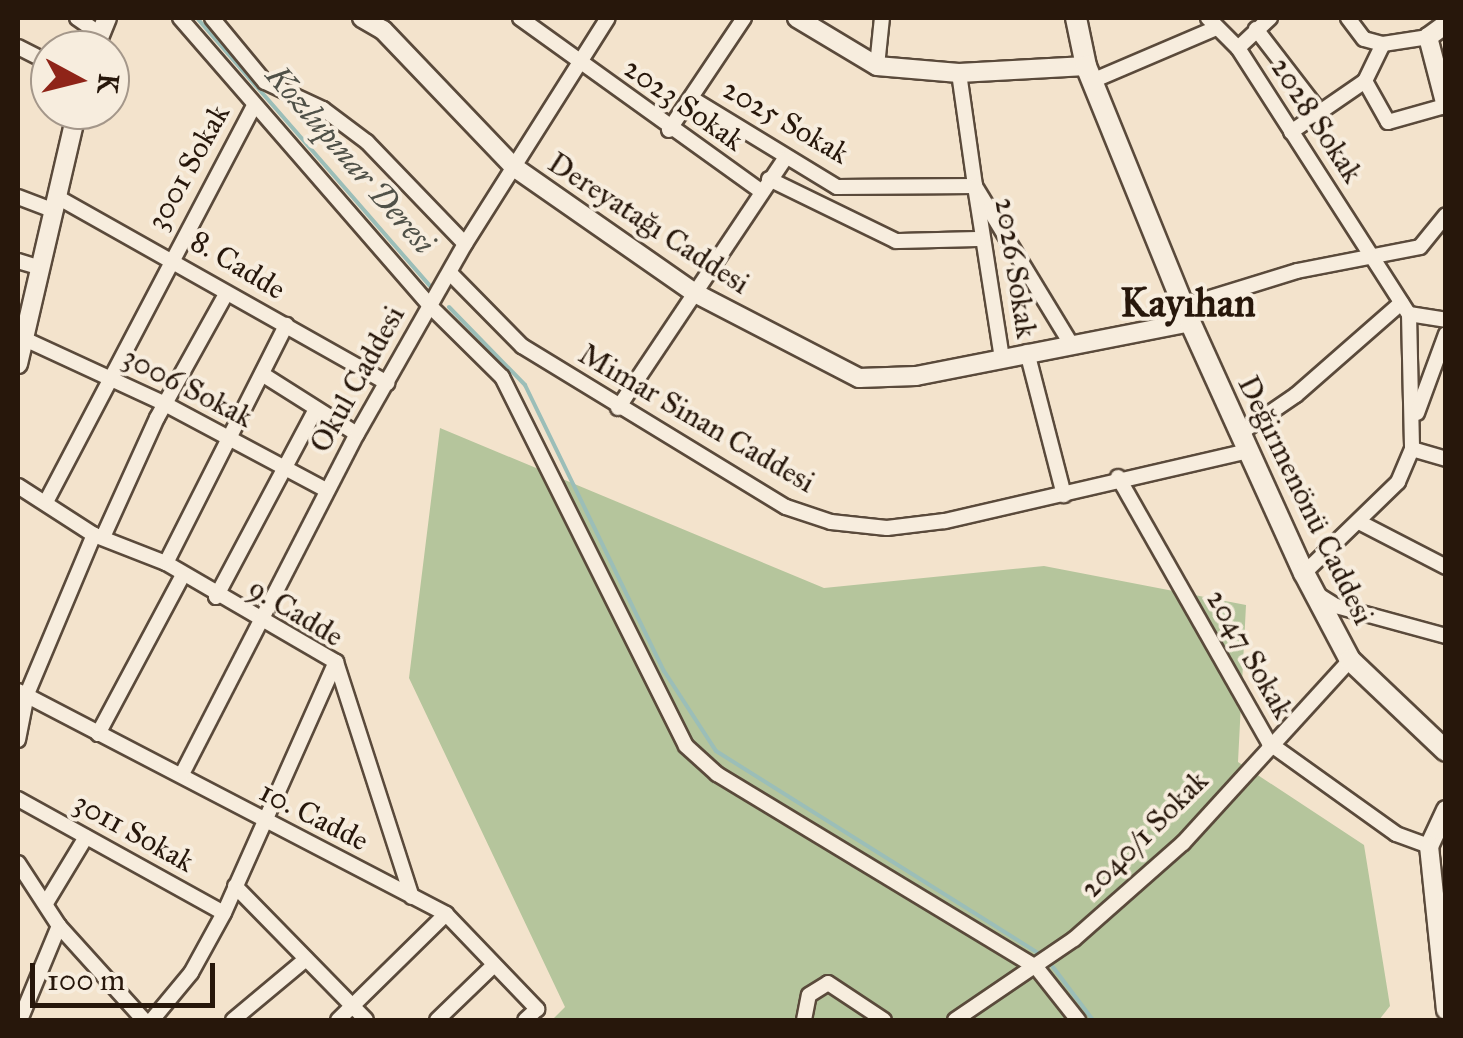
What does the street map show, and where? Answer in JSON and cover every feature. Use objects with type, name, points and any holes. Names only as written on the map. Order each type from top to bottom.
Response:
[{"type":"main road","name":"Değirmenönü Caddesi","points":[[1076,18],[1089,73],[1187,314],[1242,443],[1309,583],[1350,660],[1446,751]]},
{"type":"street","points":[[180,18],[430,306],[502,377],[686,746],[717,774],[1036,967],[1078,1020]]},
{"type":"street","points":[[212,18],[265,82],[323,109],[367,142],[465,244]]},
{"type":"street","name":"Dereyatağı Caddesi","points":[[362,18],[388,24],[514,167],[694,292],[859,378],[916,376],[1187,314]]},
{"type":"street","name":"2023 Sokak","points":[[520,18],[669,130],[765,185],[896,240],[980,238]]},
{"type":"street","name":"Okul Caddesi","points":[[182,774],[256,620],[357,434],[465,244],[576,61],[608,18]]},
{"type":"street","points":[[669,130],[744,18]]},
{"type":"street","points":[[797,18],[877,66],[959,72],[1089,73],[1212,23]]},
{"type":"street","points":[[877,66],[882,18]]},
{"type":"street","points":[[1238,48],[1270,18]]},
{"type":"street","points":[[1348,18],[1364,39],[1383,44],[1428,37],[1446,24]]},
{"type":"street","name":"2028 Sokak","points":[[1212,23],[1238,48],[1405,308]]},
{"type":"street","points":[[1256,29],[1320,112]]},
{"type":"street","points":[[1365,81],[1388,122],[1446,106],[1428,37]]},
{"type":"street","points":[[1291,132],[1365,81],[1383,44]]},
{"type":"street","name":"2026 Sokak","points":[[959,72],[980,238],[1002,359]]},
{"type":"street","name":"2025 Sokak","points":[[691,98],[838,187],[975,186]]},
{"type":"street","name":"3001 Sokak","points":[[46,502],[170,256],[254,105]]},
{"type":"street","points":[[18,364],[20,337],[57,205],[73,130]]},
{"type":"street","points":[[618,408],[785,158]]},
{"type":"street","points":[[975,186],[1070,342]]},
{"type":"street","name":"8. Cadde","points":[[18,197],[57,205],[170,256],[226,294],[387,383]]},
{"type":"street","points":[[1187,314],[1374,257],[1420,247],[1446,215]]},
{"type":"street","points":[[18,261],[38,267]]},
{"type":"street","name":"Mimar Sinan Caddesi","points":[[450,273],[522,346],[786,507],[831,522],[887,528],[926,524],[1064,495],[1242,443]]},
{"type":"street","points":[[18,740],[22,692],[165,404],[226,294]]},
{"type":"street","points":[[1405,308],[1446,320]]},
{"type":"street","points":[[1405,308],[1412,449],[1398,482],[1309,583],[1336,606],[1446,636]]},
{"type":"street","points":[[1242,443],[1405,308]]},
{"type":"street","points":[[166,563],[226,436],[286,325]]},
{"type":"street","points":[[1412,424],[1440,364],[1446,334]]},
{"type":"street","name":"3006 Sokak","points":[[20,337],[165,404],[326,490]]},
{"type":"street","points":[[1027,352],[1064,495]]},
{"type":"street","points":[[262,374],[357,434]]},
{"type":"street","points":[[216,598],[315,411]]},
{"type":"street","points":[[1412,449],[1446,459]]},
{"type":"street","name":"2047 Sokak","points":[[1118,478],[1269,744],[1396,834],[1430,846]]},
{"type":"street","name":"9. Cadde","points":[[18,486],[98,536],[166,563],[216,598],[336,662],[412,897]]},
{"type":"street","points":[[1359,522],[1446,567]]},
{"type":"street","points":[[98,734],[183,575]]},
{"type":"street","name":"2040/1 Sokak","points":[[955,1020],[1036,967],[1183,843],[1269,744],[1350,660]]},
{"type":"street","points":[[152,1020],[190,973],[224,913],[336,662]]},
{"type":"street","name":"10. Cadde","points":[[22,692],[182,774],[266,824],[446,914],[537,1010],[525,1020]]},
{"type":"street","name":"3011 Sokak","points":[[18,799],[224,913]]},
{"type":"street","points":[[1445,1003],[1430,846],[1446,810]]},
{"type":"street","points":[[46,903],[86,837]]},
{"type":"street","points":[[18,863],[60,926],[144,1020]]},
{"type":"street","points":[[235,886],[366,1020]]},
{"type":"street","points":[[338,1020],[446,914]]},
{"type":"street","points":[[20,1020],[60,926]]},
{"type":"street","points":[[233,1020],[306,959]]},
{"type":"street","points":[[437,1020],[494,965]]},
{"type":"street","points":[[804,1020],[808,995],[828,983],[884,1020]]},
{"type":"green space","points":[[440,428],[824,588],[1044,566],[1246,605],[1238,762],[1364,845],[1390,1006],[1379,1020],[552,1020],[565,1007],[409,678]]},
{"type":"waterway","name":"Kozlupınar Deresi","points":[[197,18],[430,286]]},
{"type":"waterway","points":[[449,307],[525,385],[664,671],[716,751],[1043,956]]},
{"type":"waterway","points":[[1053,967],[1093,1020]]},
{"type":"district","name":"Kayıhan","points":[[1188,303]]}]
